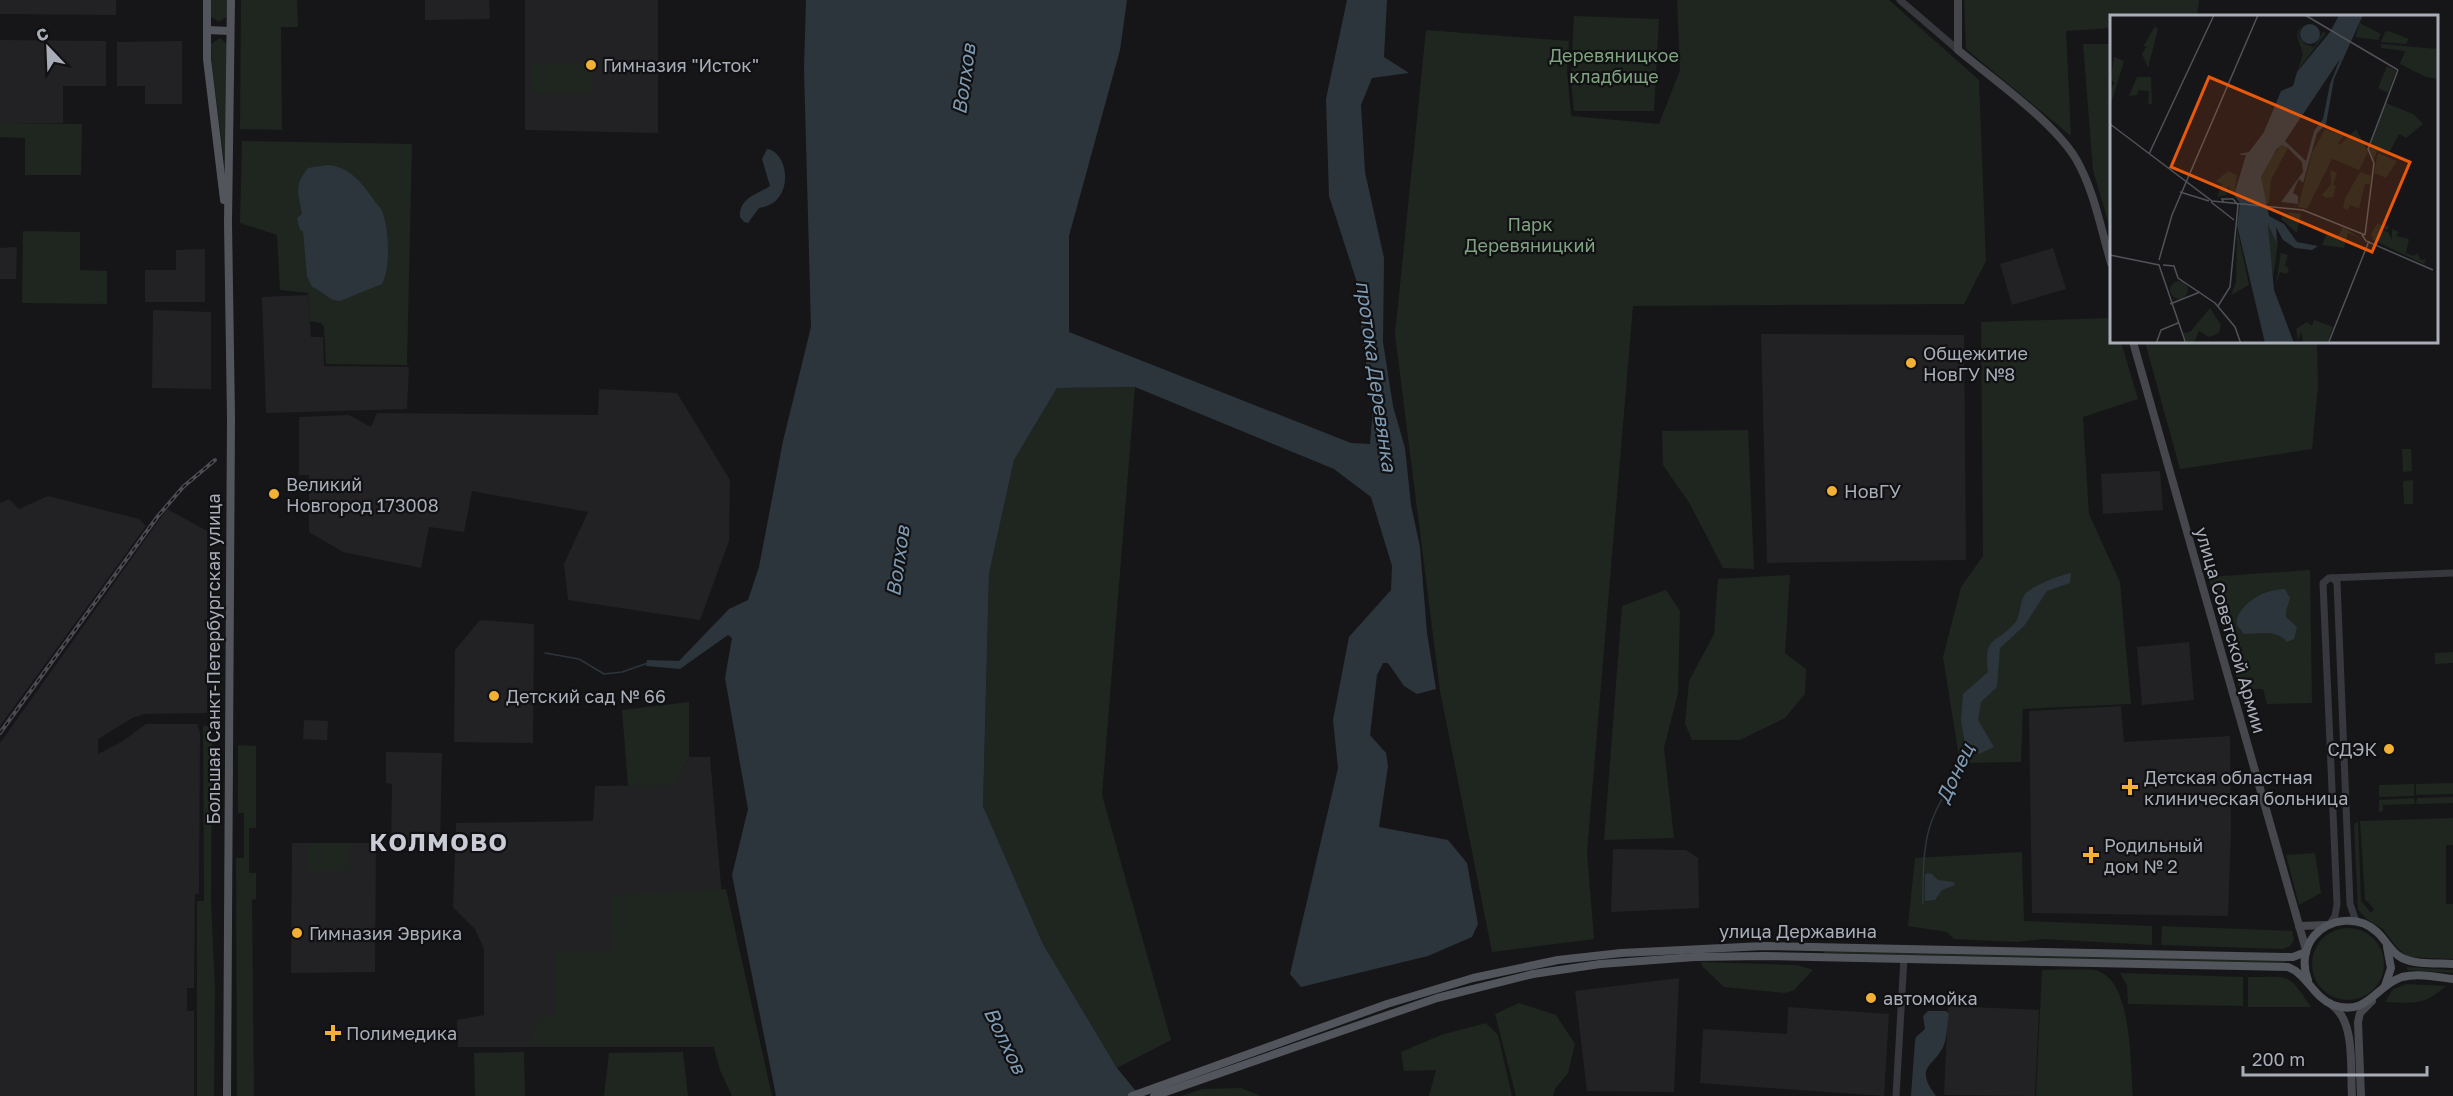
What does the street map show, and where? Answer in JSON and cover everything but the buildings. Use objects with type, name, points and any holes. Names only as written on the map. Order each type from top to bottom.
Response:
[{"type":"main road","name":"Большая Санкт-Петербургская улица","points":[[207,0],[208,69],[228,222]]},
{"type":"main road","name":"Большая Санкт-Петербургская улица","points":[[227,1096],[231,428],[228,222],[231,0]]},
{"type":"main road","points":[[1958,0],[1958,50],[2051,129],[2072,153],[2090,192],[2110,260]]},
{"type":"main road","points":[[207,30],[230,31]]},
{"type":"main road","name":"улица Советской Армии","points":[[2134,344],[2306,951]]},
{"type":"main road","points":[[2299,926],[2329,924],[2345,920],[2356,921],[2371,927],[2403,959],[2453,964]]},
{"type":"main road","points":[[2314,990],[2306,976],[2306,951],[2316,934],[2329,924]]},
{"type":"main road","points":[[2361,1096],[2358,1022],[2360,1013],[2378,994],[2389,977],[2391,968],[2386,944]]},
{"type":"main road","name":"улица Державина","points":[[1264,1053],[1439,988],[1510,969],[1558,960],[1621,953],[1697,948],[1821,946],[2285,957],[2293,957],[2306,951]]},
{"type":"main road","name":"улица Державина","points":[[1264,1053],[1437,998],[1533,974],[1619,962],[1684,958],[1904,958],[2288,967],[2300,973],[2326,1001]]},
{"type":"main road","points":[[2326,1001],[2342,1007],[2368,1002],[2393,981],[2404,976],[2453,979]]},
{"type":"main road","points":[[2326,1001],[2338,1010],[2347,1025],[2352,1096]]},
{"type":"main road","points":[[1132,1096],[1264,1053]]},
{"type":"main road","points":[[1154,1096],[1264,1053]]},
{"type":"street","points":[[1900,0],[1958,50]]},
{"type":"street","points":[[2329,924],[2335,916],[2337,904],[2323,583],[2326,579],[2453,573]]},
{"type":"street","points":[[2335,580],[2350,904],[2356,921]]},
{"type":"street","points":[[1821,946],[1821,957]]},
{"type":"street","points":[[1896,1096],[1904,958]]},
{"type":"shaded area","points":[[0,0],[116,0],[116,15],[0,14]]},
{"type":"shaded area","points":[[425,0],[489,0],[490,19],[425,20]]},
{"type":"shaded area","name":"Гимназия \"Исток\"","points":[[525,0],[658,0],[658,133],[525,130]]},
{"type":"shaded area","points":[[0,40],[106,41],[106,86],[63,86],[63,123],[0,123]]},
{"type":"shaded area","points":[[182,41],[182,104],[145,104],[145,86],[117,86],[117,42]]},
{"type":"shaded area","points":[[17,247],[16,279],[0,279],[0,248]]},
{"type":"shaded area","points":[[2053,248],[2066,289],[2012,305],[2000,264]]},
{"type":"shaded area","points":[[205,249],[205,302],[145,302],[145,270],[176,270],[176,250]]},
{"type":"shaded area","points":[[308,295],[311,337],[323,337],[324,366],[409,367],[407,409],[266,413],[262,297]]},
{"type":"shaded area","points":[[153,310],[211,312],[211,389],[152,388]]},
{"type":"shaded area","points":[[1761,334],[1964,335],[1966,560],[1767,563]]},
{"type":"shaded area","points":[[599,389],[677,393],[730,480],[729,541],[700,620],[568,600],[564,564],[588,512],[472,491],[464,532],[429,527],[421,568],[343,552],[309,532],[309,475],[299,475],[299,417],[349,415],[371,427],[377,413],[598,415]]},
{"type":"shaded area","points":[[2160,471],[2163,510],[2103,514],[2101,474]]},
{"type":"shaded area","points":[[48,496],[139,519],[146,526],[0,726],[0,503],[9,499],[19,509]]},
{"type":"shaded area","points":[[167,509],[207,531],[207,713],[145,714],[132,718],[98,739],[98,754],[123,741],[146,724],[197,724],[200,733],[199,894],[195,894],[194,988],[187,988],[187,1011],[194,1011],[194,1096],[0,1096],[0,743]]},
{"type":"shaded area","name":"Детский сад № 66","points":[[480,620],[534,624],[533,743],[454,742],[455,650]]},
{"type":"shaded area","points":[[2189,642],[2194,700],[2142,705],[2137,647]]},
{"type":"shaded area","name":"Детская областная клиническая больница","points":[[2121,706],[2124,742],[2230,736],[2231,831],[2228,916],[2032,913],[2029,711]]},
{"type":"shaded area","points":[[304,720],[328,721],[327,740],[303,739]]},
{"type":"shaded area","points":[[386,752],[442,753],[440,848],[391,847],[392,784],[386,783]]},
{"type":"shaded area","points":[[689,757],[710,757],[735,1047],[458,1047],[457,1020],[484,1015],[484,949],[475,929],[453,907],[456,823],[593,821],[595,786],[674,785]]},
{"type":"shaded area","points":[[292,843],[376,843],[375,972],[291,973]]},
{"type":"shaded area","points":[[1613,849],[1686,850],[1698,858],[1699,908],[1611,912]]},
{"type":"shaded area","points":[[1679,978],[1674,1092],[1587,1091],[1575,991]]},
{"type":"shaded area","points":[[1948,1006],[2039,1010],[2035,1096],[1944,1095]]},
{"type":"shaded area","points":[[1788,1007],[1889,1014],[1884,1096],[1700,1083],[1703,1029],[1787,1034]]},
{"type":"green space","points":[[210,0],[228,0],[228,16],[219,22],[210,16]]},
{"type":"green space","points":[[241,0],[297,0],[298,27],[281,27],[282,130],[240,129]]},
{"type":"green space","name":"Парк Деревяницкий","points":[[1677,0],[1889,0],[1979,80],[1986,261],[1964,304],[1633,306],[1587,852],[1594,939],[1492,952],[1440,691],[1395,334],[1426,30],[1569,41],[1567,72],[1571,116],[1659,124],[1680,70]]},
{"type":"green space","points":[[1964,0],[2199,0],[2197,15],[2110,15],[2110,28],[2066,31],[2071,136],[1966,49]]},
{"type":"green space","name":"Деревяницкое кладбище","points":[[1574,16],[1659,19],[1654,111],[1574,111],[1571,80]]},
{"type":"green space","points":[[220,38],[227,44],[226,176],[211,44]]},
{"type":"green space","points":[[2083,44],[2110,44],[2110,229],[2093,170]]},
{"type":"green space","points":[[531,64],[592,65],[592,93],[531,93]]},
{"type":"green space","points":[[0,123],[82,124],[81,175],[25,175],[25,138],[0,137]]},
{"type":"green space","points":[[242,141],[412,144],[407,365],[326,364],[324,327],[321,323],[310,321],[308,293],[280,290],[277,235],[240,223]]},
{"type":"green space","points":[[23,231],[80,232],[80,270],[107,271],[107,304],[22,303]]},
{"type":"green space","points":[[2110,318],[2110,344],[2122,344],[2138,399],[2083,417],[2089,514],[2120,582],[2131,704],[2023,709],[2021,762],[1960,763],[1943,657],[1961,587],[1983,556],[1981,322]]},
{"type":"green space","points":[[2146,344],[2317,344],[2318,387],[2312,449],[2180,469]]},
{"type":"green space","points":[[1135,387],[1102,795],[1171,1040],[1117,1068],[1043,944],[983,806],[989,574],[1014,460],[1057,388]]},
{"type":"green space","points":[[1748,430],[1754,569],[1723,568],[1690,504],[1663,465],[1662,431]]},
{"type":"green space","points":[[2402,449],[2411,449],[2412,471],[2403,472]]},
{"type":"green space","points":[[2413,480],[2413,504],[2404,504],[2403,481]]},
{"type":"green space","points":[[2310,570],[2312,703],[2267,704],[2263,689],[2240,689],[2208,577]]},
{"type":"green space","points":[[1790,575],[1785,653],[1806,669],[1805,694],[1785,718],[1740,740],[1692,740],[1685,724],[1689,681],[1714,634],[1718,579]]},
{"type":"green space","points":[[1666,590],[1680,611],[1678,693],[1664,748],[1674,838],[1604,840],[1622,606]]},
{"type":"green space","points":[[2453,652],[2453,663],[2435,664],[2435,653]]},
{"type":"green space","points":[[689,702],[689,757],[674,785],[628,786],[622,710]]},
{"type":"green space","points":[[203,725],[212,727],[211,900],[215,989],[214,1096],[197,1096],[197,901],[204,901]]},
{"type":"green space","points":[[238,745],[256,746],[256,828],[249,828],[249,873],[256,873],[256,899],[252,900],[254,1096],[237,1096],[236,858],[244,858],[244,813],[238,813]]},
{"type":"green space","points":[[2453,783],[2453,794],[2416,795],[2416,784]]},
{"type":"green space","points":[[2414,784],[2414,796],[2379,797],[2379,785]]},
{"type":"green space","points":[[2453,797],[2453,803],[2416,804],[2417,798]]},
{"type":"green space","points":[[2414,798],[2415,804],[2383,805],[2383,811],[2379,812],[2379,800]]},
{"type":"green space","points":[[2453,818],[2453,845],[2446,845],[2446,904],[2453,904],[2453,959],[2407,957],[2383,929],[2368,920],[2358,910],[2354,824],[2358,822],[2361,901],[2371,913],[2374,909],[2365,899],[2360,821]]},
{"type":"green space","points":[[307,843],[350,843],[350,871],[307,871]]},
{"type":"green space","points":[[2022,852],[2024,921],[2152,926],[2152,945],[2043,939],[2017,942],[1954,939],[1947,932],[1908,926],[1915,858]]},
{"type":"green space","points":[[2315,853],[2321,893],[2299,905],[2286,855]]},
{"type":"green space","points":[[726,889],[772,1096],[732,1096],[720,1070],[713,1044],[531,1044],[538,1017],[556,1017],[555,952],[613,951],[611,895]]},
{"type":"green space","points":[[2162,926],[2292,931],[2294,940],[2290,946],[2283,949],[2161,945]]},
{"type":"green space","points":[[2348,928],[2368,934],[2378,944],[2384,964],[2378,984],[2368,994],[2348,1000],[2328,994],[2318,984],[2312,964],[2318,944],[2328,934]]},
{"type":"green space","points":[[1824,949],[2285,960],[2285,964],[1824,953]]},
{"type":"green space","points":[[1701,962],[1797,965],[1813,970],[1794,990],[1785,993],[1724,987],[1702,966]]},
{"type":"green space","points":[[2407,967],[2453,970],[2453,973],[2407,970]]},
{"type":"green space","points":[[2042,970],[2098,971],[2109,979],[2118,991],[2128,1027],[2133,1096],[2036,1096]]},
{"type":"green space","points":[[2120,973],[2243,977],[2243,1006],[2128,1004],[2127,985]]},
{"type":"green space","points":[[2248,977],[2286,978],[2297,987],[2311,1007],[2248,1007]]},
{"type":"green space","points":[[2407,984],[2446,986],[2431,997],[2417,1002],[2385,1002],[2393,989]]},
{"type":"green space","points":[[1519,1003],[1556,1015],[1575,1044],[1568,1073],[1555,1089],[1553,1096],[1516,1096],[1495,1014]]},
{"type":"green space","points":[[1486,1023],[1498,1035],[1512,1096],[1429,1096],[1436,1070],[1404,1071],[1401,1052],[1441,1035]]},
{"type":"green space","points":[[524,1052],[525,1096],[475,1096],[474,1053]]},
{"type":"green space","points":[[683,1052],[688,1096],[604,1096],[609,1053]]},
{"type":"green space","points":[[1241,1088],[1261,1096],[1181,1096],[1202,1089]]},
{"type":"water","points":[[806,0],[1127,0],[1120,50],[1069,236],[1069,332],[1351,443],[1370,444],[1373,407],[1361,329],[1362,298],[1329,196],[1326,99],[1347,0],[1387,0],[1384,57],[1409,73],[1372,78],[1361,105],[1365,172],[1384,258],[1383,342],[1393,406],[1405,448],[1411,505],[1420,547],[1427,633],[1436,689],[1417,694],[1404,686],[1388,663],[1383,663],[1377,675],[1370,735],[1386,753],[1388,766],[1379,827],[1448,840],[1467,863],[1478,924],[1472,937],[1428,956],[1301,987],[1290,974],[1338,768],[1333,720],[1349,637],[1391,590],[1392,566],[1371,497],[1334,469],[1135,387],[1057,388],[1014,460],[989,574],[983,806],[1043,944],[1117,1068],[1140,1096],[776,1096],[732,875],[748,809],[725,678],[732,638],[728,635],[680,669],[646,666],[647,660],[679,661],[729,609],[748,600],[759,567],[783,441],[811,327],[804,68]]},
{"type":"water","points":[[767,149],[775,152],[781,159],[785,178],[783,188],[779,198],[759,208],[748,223],[744,222],[740,217],[742,205],[749,198],[770,186],[762,159]]},
{"type":"water","points":[[327,165],[342,168],[354,176],[365,188],[382,211],[387,237],[387,268],[382,284],[340,301],[312,287],[307,276],[303,231],[300,230],[297,218],[302,214],[298,190],[300,180],[308,168]]},
{"type":"water","points":[[2071,573],[2070,583],[2047,591],[2024,626],[2000,648],[1997,687],[1981,702],[1978,720],[1994,747],[1979,754],[1965,744],[1961,721],[1963,694],[1988,672],[1989,647],[2014,624],[2025,594],[2046,581]]},
{"type":"water","points":[[2285,589],[2290,598],[2286,617],[2297,627],[2294,639],[2287,642],[2273,634],[2244,634],[2237,625],[2237,618],[2245,606],[2270,591]]},
{"type":"water","points":[[1932,874],[1938,880],[1954,882],[1955,885],[1942,890],[1935,900],[1925,901],[1925,875]]},
{"type":"water","points":[[1928,1011],[1946,1011],[1949,1014],[1945,1042],[1926,1071],[1929,1086],[1936,1096],[1911,1096],[1915,1041],[1925,1029],[1923,1016]]},
{"type":"waterway","points":[[545,653],[579,659],[604,674],[622,672],[648,663]]},
{"type":"waterway","name":"Донец","points":[[1923,904],[1924,858],[1931,823],[1968,748]]},
{"type":"railway","points":[[0,733],[158,516],[183,487],[215,460]]},
{"type":"place","name":"Гимназия \"Исток\"","points":[[591,65]]},
{"type":"place","name":"Общежитие НовГУ №8","points":[[1911,363]]},
{"type":"place","name":"НовГУ","points":[[1832,491]]},
{"type":"place","name":"Великий Новгород 173008","points":[[274,494]]},
{"type":"place","name":"Детский сад № 66","points":[[494,696]]},
{"type":"place","name":"СДЭК","points":[[2389,749]]},
{"type":"place","name":"Детская областная клиническая больница","points":[[2130,787]]},
{"type":"place","name":"Родильный дом № 2","points":[[2091,855]]},
{"type":"place","name":"Гимназия Эврика","points":[[297,933]]},
{"type":"place","name":"автомойка","points":[[1871,998]]},
{"type":"place","name":"Полимедика","points":[[333,1033]]},
{"type":"district","name":"КОЛМОВО","points":[[439,841]]},
{"type":"water label","name":"Волхов","points":[[963,79]]},
{"type":"water label","name":"протока Деревянка","points":[[1377,376]]},
{"type":"water label","name":"Волхов","points":[[897,561]]},
{"type":"water label","name":"Волхов","points":[[1006,1040]]}]
